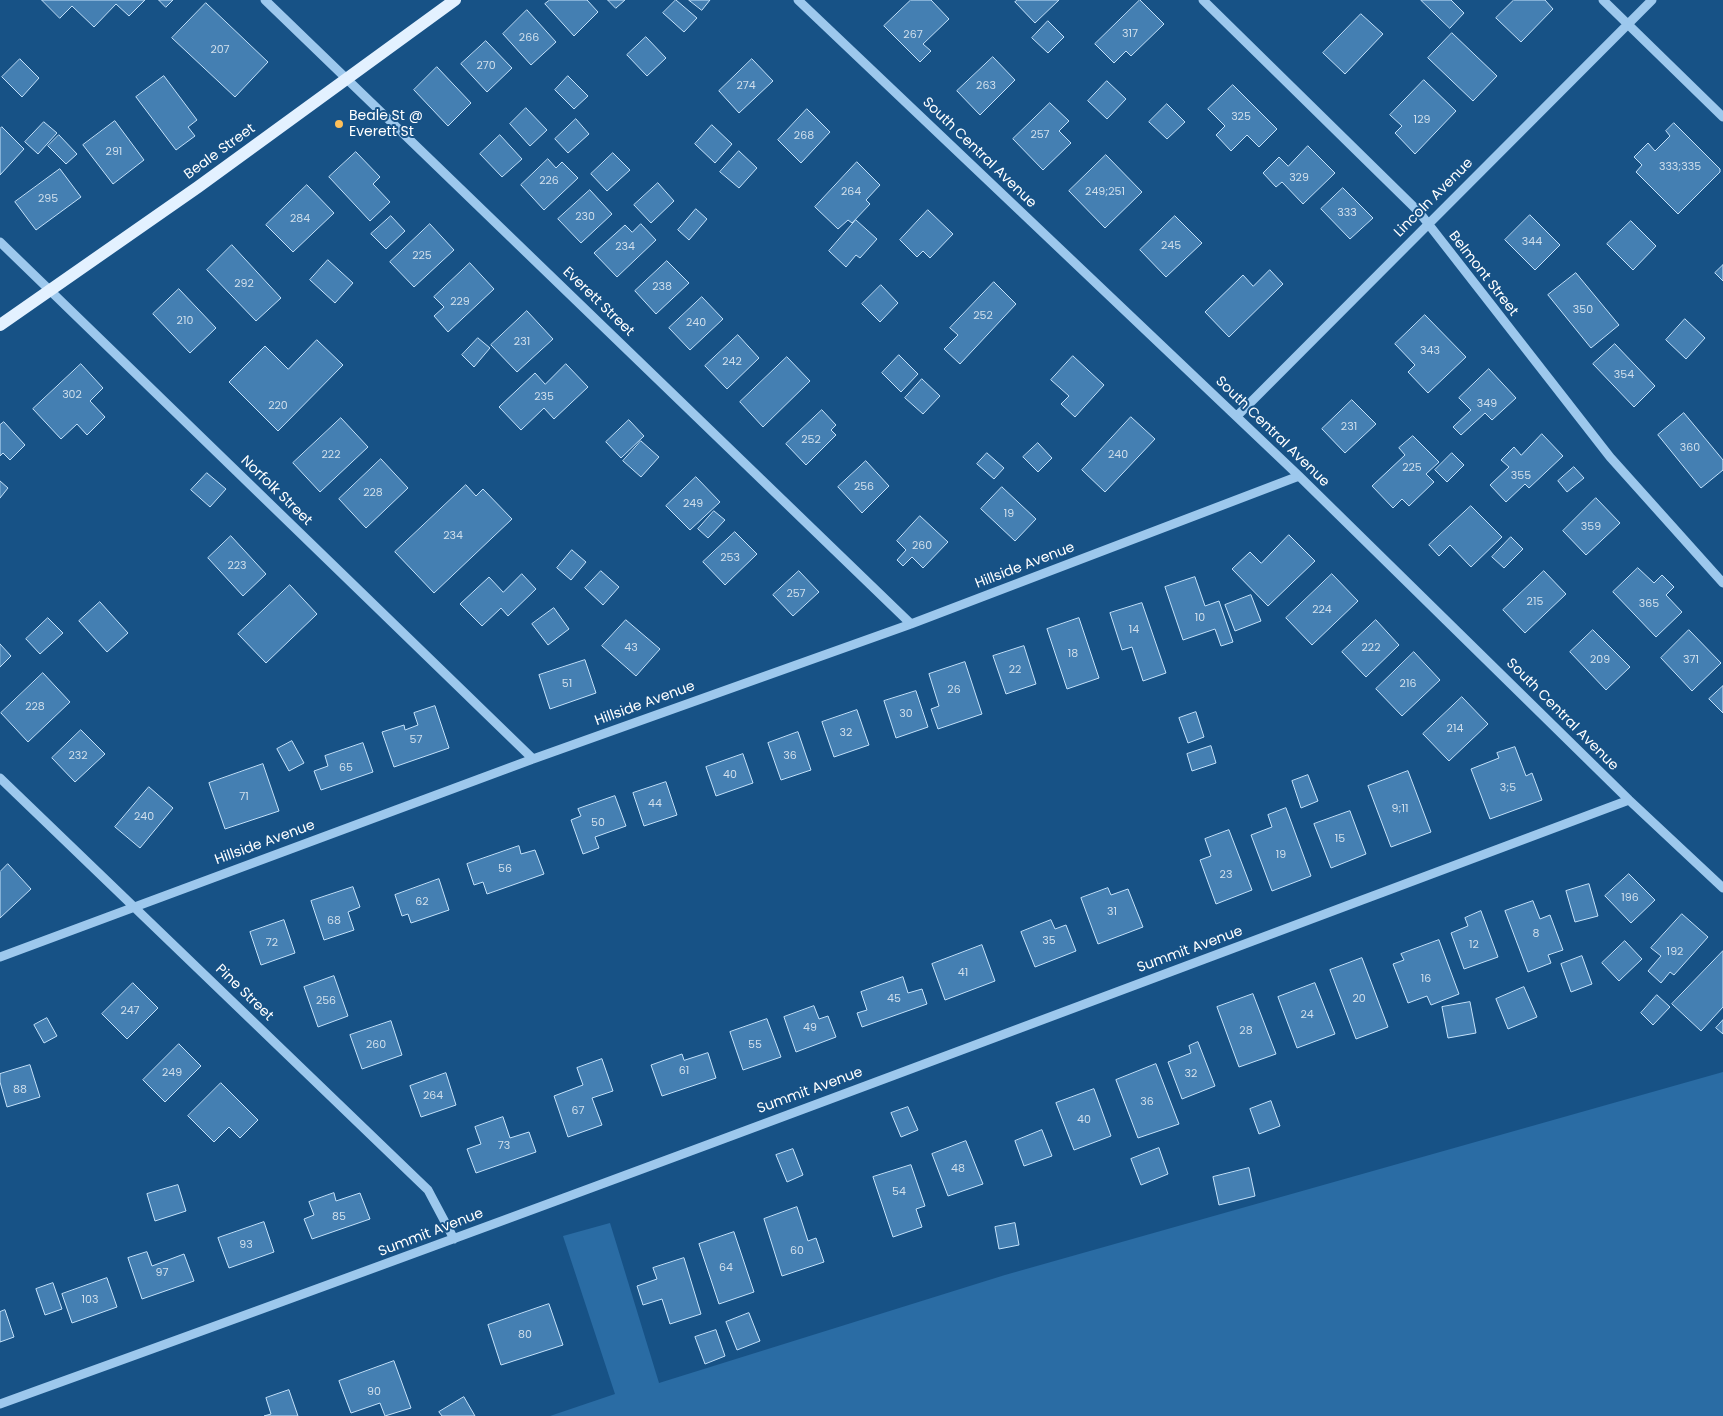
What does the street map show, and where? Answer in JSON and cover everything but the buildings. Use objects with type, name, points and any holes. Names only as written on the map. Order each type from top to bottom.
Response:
[{"type":"main road","name":"Beale Street","points":[[0,324],[198,187],[455,0]]},
{"type":"street","name":"Everett Street","points":[[265,0],[912,624]]},
{"type":"street","name":"South Central Avenue","points":[[798,0],[1299,476],[1629,800],[1723,888]]},
{"type":"street","name":"Belmont Street","points":[[1203,0],[1419,212],[1427,225],[1610,457],[1723,582]]},
{"type":"street","points":[[1603,0],[1723,118]]},
{"type":"street","name":"Lincoln Avenue","points":[[1236,416],[1626,23],[1636,17],[1652,0]]},
{"type":"street","name":"Norfolk Street","points":[[0,242],[533,759]]},
{"type":"street","name":"Hillside Avenue","points":[[0,957],[533,759],[912,624],[1299,476]]},
{"type":"street","name":"Pine Street","points":[[0,778],[428,1190],[454,1239]]},
{"type":"street","name":"Summit Avenue","points":[[0,1404],[454,1239],[1629,800]]},
{"type":"shaded area","points":[[1723,1072],[1723,1416],[550,1416],[615,1394],[563,1236],[610,1223],[659,1383],[1005,1275]]},
{"type":"place","name":"Beale St @ Everett St","points":[[339,124]]}]
